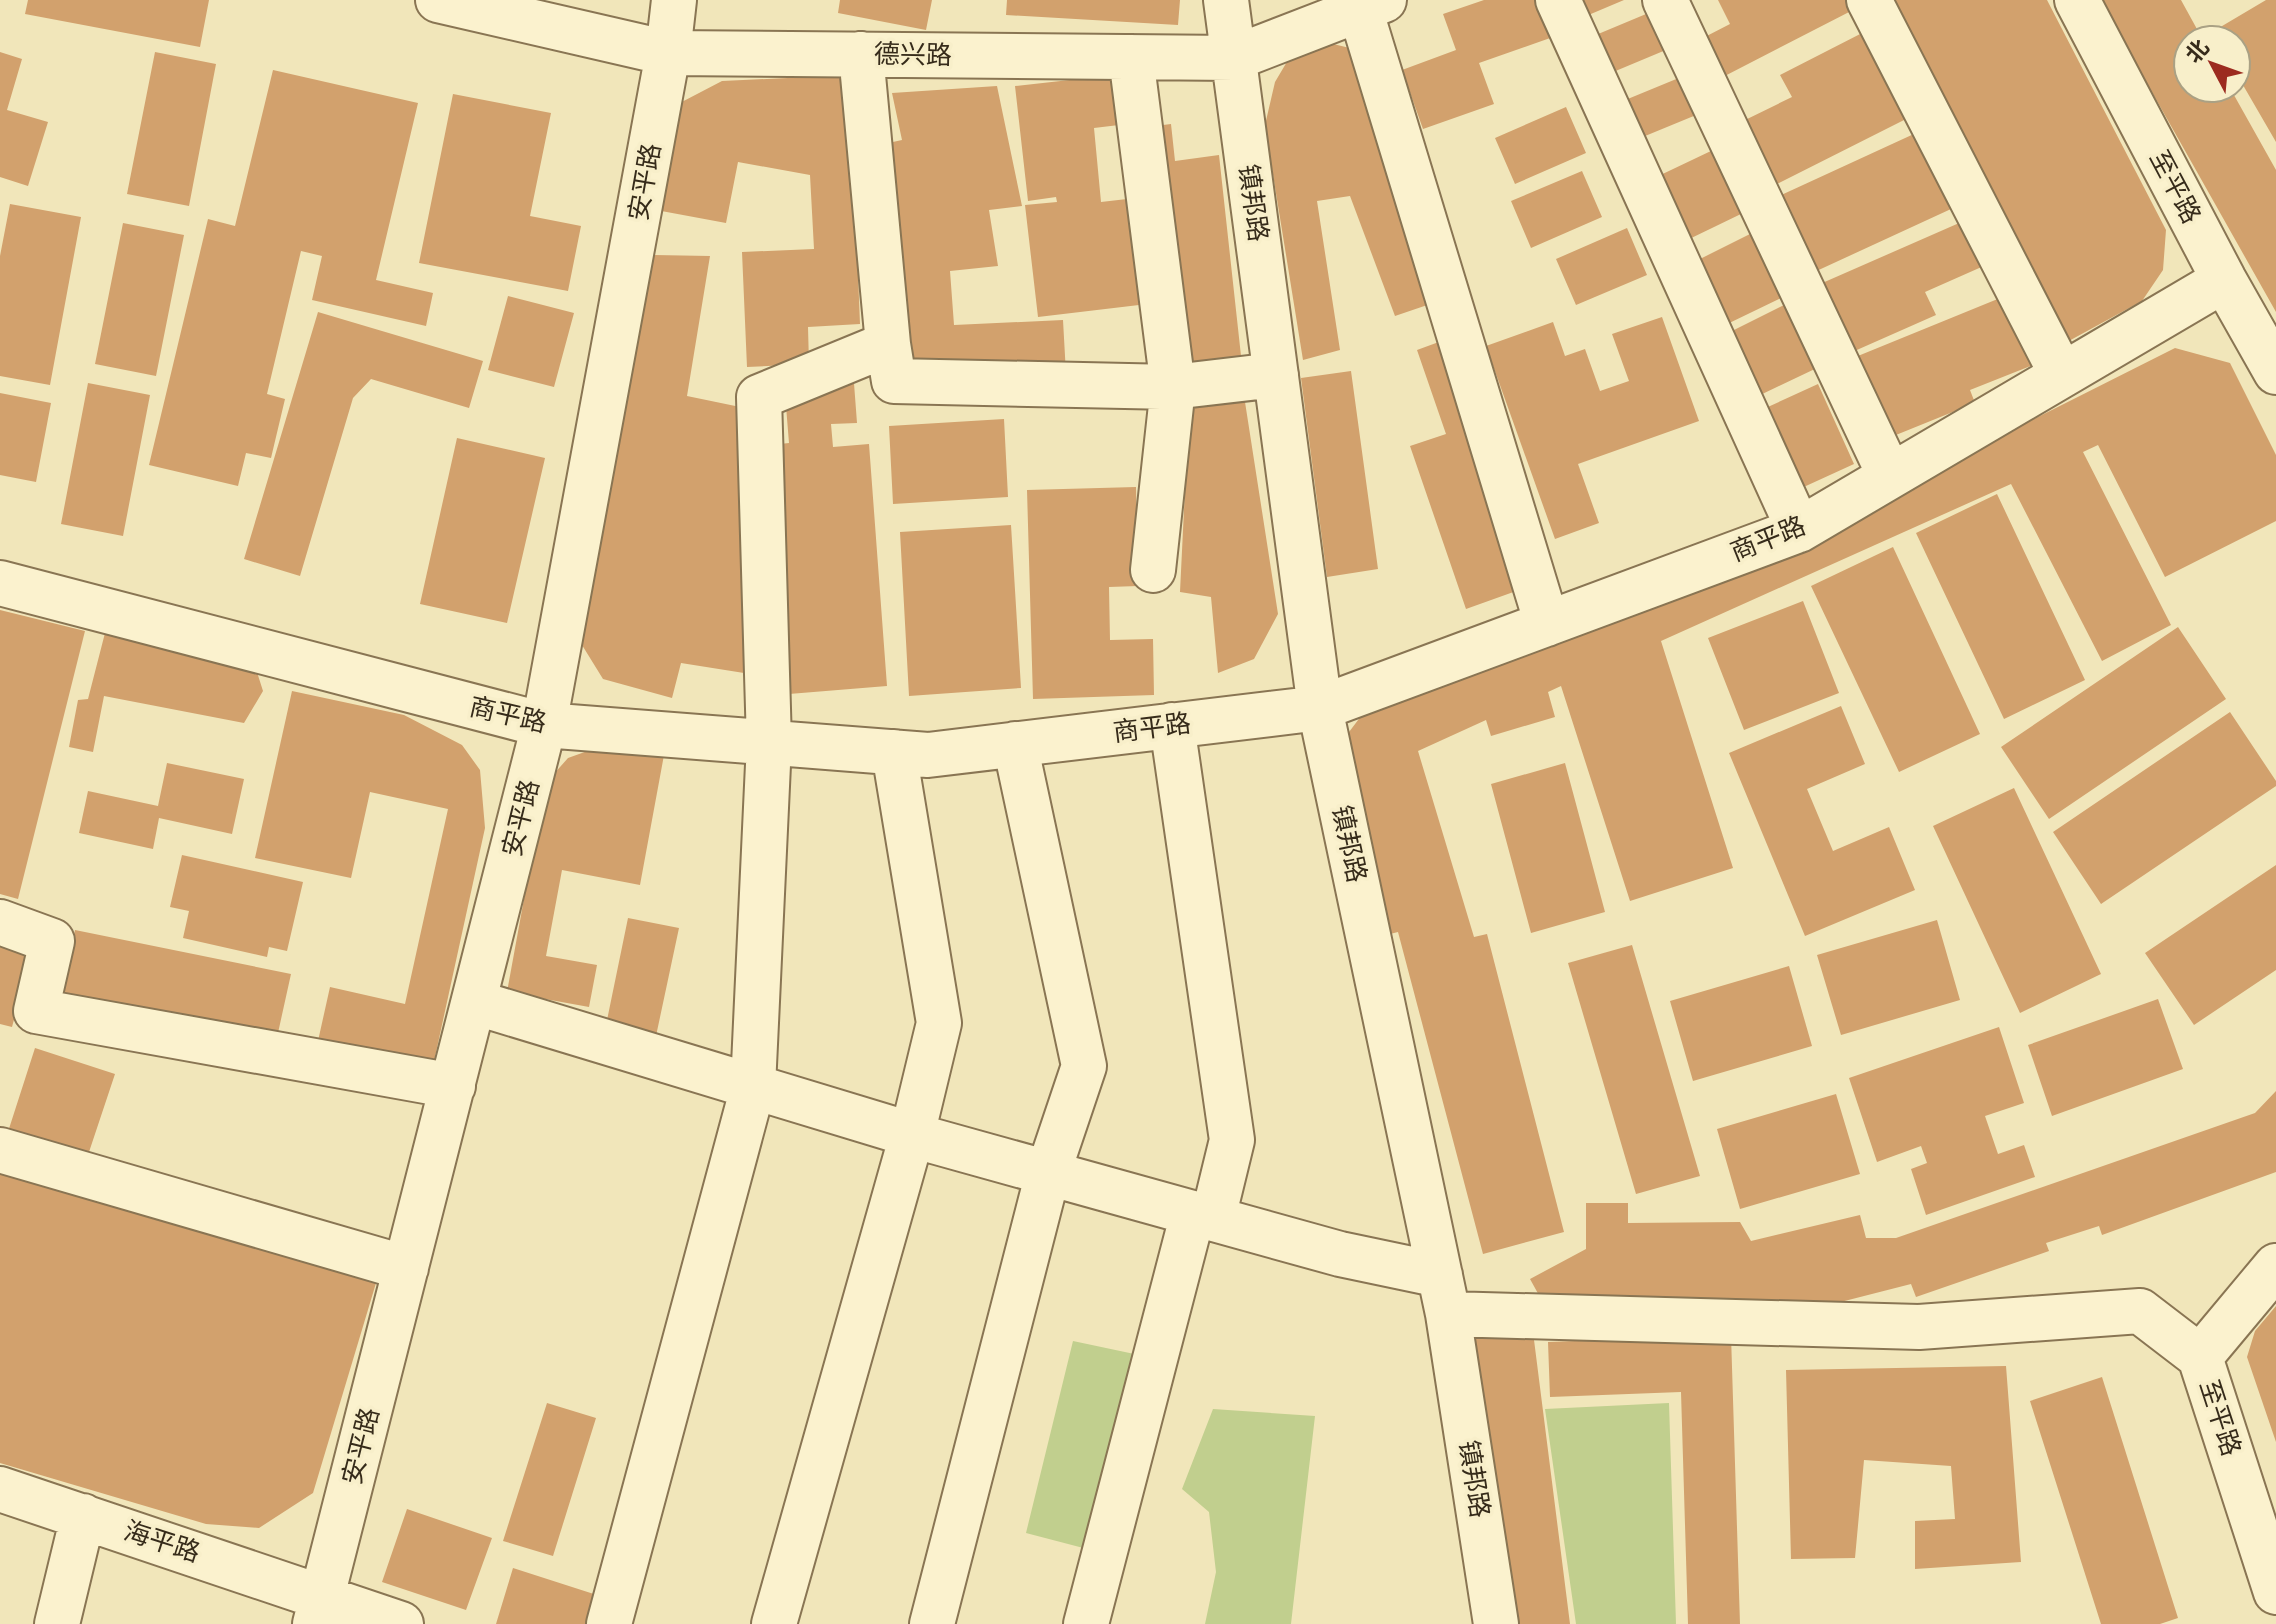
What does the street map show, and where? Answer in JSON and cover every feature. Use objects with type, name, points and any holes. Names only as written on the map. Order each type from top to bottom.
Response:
[{"type":"street","name":"德兴路","points":[[438,0],[668,53],[1234,58],[1372,5]]},
{"type":"street","name":"安平路","points":[[319,1610],[544,725],[668,53],[674,0]]},
{"type":"street","name":"镇邦路","points":[[1226,0],[1320,708],[1444,1295],[1496,1624]]},
{"type":"street","points":[[1558,0],[1799,530]]},
{"type":"street","points":[[1665,0],[1890,476]]},
{"type":"street","points":[[1869,0],[2062,375]]},
{"type":"street","name":"至平路","points":[[2077,0],[2224,280],[2276,372]]},
{"type":"street","points":[[1372,5],[1547,624]]},
{"type":"street","points":[[861,54],[894,381],[1173,387],[1276,375]]},
{"type":"street","points":[[1131,57],[1173,387],[1153,570]]},
{"type":"street","name":"商平路","points":[[0,583],[544,725],[928,755],[1320,708],[1799,530],[2224,280]]},
{"type":"street","points":[[609,1624],[753,1087],[769,743],[759,397],[888,344]]},
{"type":"street","points":[[1086,1624],[1203,1216],[1232,1140],[1172,725]]},
{"type":"street","points":[[932,1624],[1048,1173],[1084,1066],[1015,744]]},
{"type":"street","points":[[774,1624],[912,1135],[939,1023],[894,752]]},
{"type":"street","points":[[0,922],[52,941],[36,1011],[453,1086]]},
{"type":"street","points":[[474,1002],[912,1135],[1340,1254],[1444,1295],[1919,1327],[2140,1311],[2200,1357]]},
{"type":"street","points":[[0,1150],[406,1268]]},
{"type":"street","name":"至平路","points":[[2276,1266],[2200,1357],[2276,1592]]},
{"type":"street","name":"海平路","points":[[0,1489],[83,1516],[319,1610],[401,1624]]},
{"type":"street","points":[[57,1624],[83,1516]]},
{"type":"green space","points":[[1073,1341],[1139,1355],[1091,1550],[1026,1533]]},
{"type":"green space","points":[[1669,1403],[1676,1624],[1576,1624],[1545,1409]]},
{"type":"green space","points":[[1213,1409],[1315,1416],[1291,1624],[1205,1624],[1216,1572],[1209,1512],[1182,1489]]},
{"type":"building","points":[[28,0],[209,0],[200,47],[25,14]]},
{"type":"building","points":[[840,0],[932,0],[926,30],[838,13]]},
{"type":"building","points":[[1007,0],[1180,0],[1178,25],[1006,15]]},
{"type":"building","points":[[1484,0],[1540,0],[1553,37],[1479,63],[1494,104],[1423,129],[1402,70],[1456,50],[1443,14]]},
{"type":"building","points":[[1571,0],[1624,0],[1579,19]]},
{"type":"building","points":[[1718,0],[1848,0],[1853,10],[1717,80],[1697,41],[1730,24]]},
{"type":"building","points":[[1885,0],[2047,0],[2166,230],[2163,270],[2142,301],[2067,342]]},
{"type":"building","points":[[2100,0],[2181,0],[2194,24],[2172,24],[2172,104],[2239,104],[2276,170],[2276,312]]},
{"type":"building","points":[[2266,0],[2276,0],[2276,142],[2252,101],[2252,24],[2226,24]]},
{"type":"building","points":[[1658,9],[1673,47],[1606,75],[1591,37]]},
{"type":"building","points":[[1866,31],[1910,117],[1773,186],[1741,122],[1792,97],[1780,75]]},
{"type":"building","points":[[1325,42],[1362,51],[1442,300],[1395,316],[1350,196],[1317,201],[1340,350],[1303,360],[1265,125],[1275,82],[1291,55]]},
{"type":"building","points":[[0,52],[22,59],[7,110],[48,122],[28,186],[0,177]]},
{"type":"building","points":[[155,52],[216,64],[189,206],[127,194]]},
{"type":"building","points":[[273,70],[418,103],[376,280],[433,293],[426,326],[312,300],[322,256],[301,251],[267,394],[285,399],[271,458],[246,453],[238,486],[149,465],[208,219],[235,226]]},
{"type":"building","points":[[850,75],[860,324],[808,327],[809,364],[747,367],[742,252],[814,249],[810,175],[738,162],[726,223],[656,210],[676,105],[722,81]]},
{"type":"building","points":[[1114,75],[1119,125],[1094,128],[1101,202],[1127,199],[1139,305],[1038,317],[1025,205],[1057,202],[1056,197],[1028,201],[1015,86]]},
{"type":"building","points":[[1686,75],[1701,113],[1633,141],[1618,103]]},
{"type":"building","points":[[997,86],[1022,206],[989,210],[998,266],[950,271],[954,325],[1063,320],[1066,374],[906,369],[879,145],[902,140],[892,93]]},
{"type":"building","points":[[453,94],[551,113],[530,216],[581,226],[568,291],[419,263]]},
{"type":"building","points":[[1566,107],[1586,153],[1515,184],[1495,138]]},
{"type":"building","points":[[1171,124],[1175,161],[1219,155],[1243,374],[1183,381],[1155,126]]},
{"type":"building","points":[[1916,133],[1951,209],[1810,274],[1775,198]]},
{"type":"building","points":[[1713,150],[1743,213],[1681,243],[1650,180]]},
{"type":"building","points":[[1582,171],[1602,217],[1531,248],[1511,201]]},
{"type":"building","points":[[10,204],[81,217],[50,385],[0,376],[0,256]]},
{"type":"building","points":[[1966,220],[1986,265],[1925,292],[1936,315],[1850,353],[1820,284]]},
{"type":"building","points":[[123,223],[184,235],[156,376],[95,364]]},
{"type":"building","points":[[1627,228],[1647,275],[1576,305],[1556,259]]},
{"type":"building","points":[[1752,233],[1783,297],[1721,327],[1690,264]]},
{"type":"building","points":[[654,255],[710,256],[687,396],[745,408],[744,673],[681,663],[672,698],[603,679],[582,645],[589,573]]},
{"type":"building","points":[[508,296],[574,313],[554,387],[488,370]]},
{"type":"building","points":[[2005,296],[2033,365],[1970,390],[1975,403],[1886,439],[1853,358]]},
{"type":"building","points":[[1788,303],[1819,367],[1756,397],[1726,334]]},
{"type":"building","points":[[318,312],[483,361],[469,408],[371,379],[353,398],[300,576],[244,559]]},
{"type":"building","points":[[1662,317],[1699,421],[1578,464],[1599,523],[1555,539],[1486,346],[1553,322],[1565,356],[1585,349],[1600,391],[1629,381],[1612,334]]},
{"type":"building","points":[[1447,339],[1533,585],[1466,609],[1410,446],[1446,434],[1417,350]]},
{"type":"building","points":[[2175,348],[2230,363],[2276,455],[2276,521],[2165,577],[2098,445],[2083,452],[2171,625],[2102,661],[2011,484],[1661,641],[1733,868],[1630,901],[1561,686],[1548,692],[1555,717],[1491,736],[1486,720],[1418,751],[1474,937],[1487,934],[1564,1232],[1483,1254],[1398,932],[1390,934],[1346,736],[1377,695],[1774,550]]},
{"type":"building","points":[[853,370],[857,423],[831,424],[833,447],[869,444],[887,686],[789,694],[771,445],[789,443],[786,406]]},
{"type":"building","points":[[1351,371],[1378,569],[1327,577],[1301,378]]},
{"type":"building","points":[[88,383],[150,395],[123,536],[61,524]]},
{"type":"building","points":[[1818,384],[1854,464],[1795,491],[1759,411]]},
{"type":"building","points":[[0,393],[51,403],[36,482],[0,475]]},
{"type":"building","points":[[1245,402],[1278,614],[1254,659],[1218,673],[1211,597],[1180,592],[1189,407]]},
{"type":"building","points":[[1004,419],[1008,497],[893,504],[889,426]]},
{"type":"building","points":[[457,438],[545,458],[507,623],[420,604]]},
{"type":"building","points":[[1136,487],[1138,586],[1109,587],[1110,640],[1153,639],[1154,695],[1033,699],[1027,490]]},
{"type":"building","points":[[1997,494],[2085,680],[2004,719],[1916,533]]},
{"type":"building","points":[[1011,525],[1021,688],[909,696],[900,532]]},
{"type":"building","points":[[1893,547],[1980,734],[1899,772],[1811,586]]},
{"type":"building","points":[[1803,601],[1839,693],[1744,730],[1708,638]]},
{"type":"building","points":[[0,610],[85,631],[18,899],[0,894]]},
{"type":"building","points":[[2178,627],[2226,699],[2049,819],[2001,747]]},
{"type":"building","points":[[105,633],[256,669],[263,691],[244,723],[104,696],[93,752],[69,747],[78,700],[88,699]]},
{"type":"building","points":[[292,691],[404,715],[462,745],[480,770],[485,828],[433,1066],[318,1041],[330,987],[405,1004],[448,809],[370,792],[351,878],[255,858]]},
{"type":"building","points":[[1841,706],[1865,764],[1807,789],[1833,851],[1889,827],[1915,890],[1805,936],[1729,753]]},
{"type":"building","points":[[2230,712],[2276,781],[2276,786],[2101,904],[2053,832]]},
{"type":"building","points":[[607,744],[664,755],[640,885],[562,870],[546,956],[597,965],[589,1007],[507,992],[545,784],[568,758]]},
{"type":"building","points":[[167,763],[244,779],[232,834],[159,818],[153,849],[79,833],[88,791],[158,806]]},
{"type":"building","points":[[1565,763],[1605,912],[1531,933],[1491,784]]},
{"type":"building","points":[[2014,788],[2101,974],[2020,1013],[1933,826]]},
{"type":"building","points":[[182,855],[303,882],[287,951],[269,947],[267,957],[183,938],[189,911],[170,907]]},
{"type":"building","points":[[2276,865],[2276,970],[2194,1025],[2145,953]]},
{"type":"building","points":[[628,918],[679,928],[656,1036],[606,1025]]},
{"type":"building","points":[[1937,920],[1960,1000],[1841,1035],[1817,955]]},
{"type":"building","points":[[75,930],[291,974],[276,1042],[60,998]]},
{"type":"building","points":[[0,940],[33,949],[12,1027],[0,1024]]},
{"type":"building","points":[[1632,945],[1700,1176],[1636,1194],[1568,963]]},
{"type":"building","points":[[1789,966],[1812,1046],[1693,1081],[1670,1001]]},
{"type":"building","points":[[2158,999],[2183,1069],[2052,1116],[2028,1045]]},
{"type":"building","points":[[1999,1027],[2024,1103],[1985,1116],[1998,1154],[2024,1145],[2035,1177],[1926,1215],[1911,1169],[1927,1163],[1921,1146],[1877,1162],[1849,1078]]},
{"type":"building","points":[[35,1048],[115,1074],[85,1164],[6,1138]]},
{"type":"building","points":[[2276,1091],[2276,1172],[2102,1235],[2099,1226],[2046,1243],[2049,1251],[1916,1297],[1911,1284],[1770,1320],[1546,1308],[1530,1279],[1586,1249],[1586,1203],[1628,1203],[1628,1223],[1740,1222],[1751,1241],[1860,1215],[1866,1238],[1896,1238],[2255,1113]]},
{"type":"building","points":[[1836,1094],[1860,1174],[1740,1209],[1717,1129]]},
{"type":"building","points":[[0,1162],[379,1273],[313,1493],[259,1528],[206,1524],[0,1463]]},
{"type":"building","points":[[2276,1306],[2276,1442],[2247,1357],[2255,1331]]},
{"type":"building","points":[[1533,1332],[1570,1624],[1514,1624],[1462,1339]]},
{"type":"building","points":[[1731,1335],[1740,1624],[1688,1624],[1681,1392],[1550,1397],[1548,1342]]},
{"type":"building","points":[[2006,1366],[2021,1562],[1915,1569],[1915,1521],[1955,1519],[1951,1466],[1864,1460],[1855,1558],[1791,1559],[1786,1370]]},
{"type":"building","points":[[2102,1377],[2178,1618],[2160,1624],[2101,1624],[2030,1401]]},
{"type":"building","points":[[547,1403],[596,1418],[553,1556],[503,1541]]},
{"type":"building","points":[[407,1509],[492,1538],[466,1610],[382,1582]]},
{"type":"building","points":[[513,1568],[600,1596],[591,1624],[496,1624]]}]
